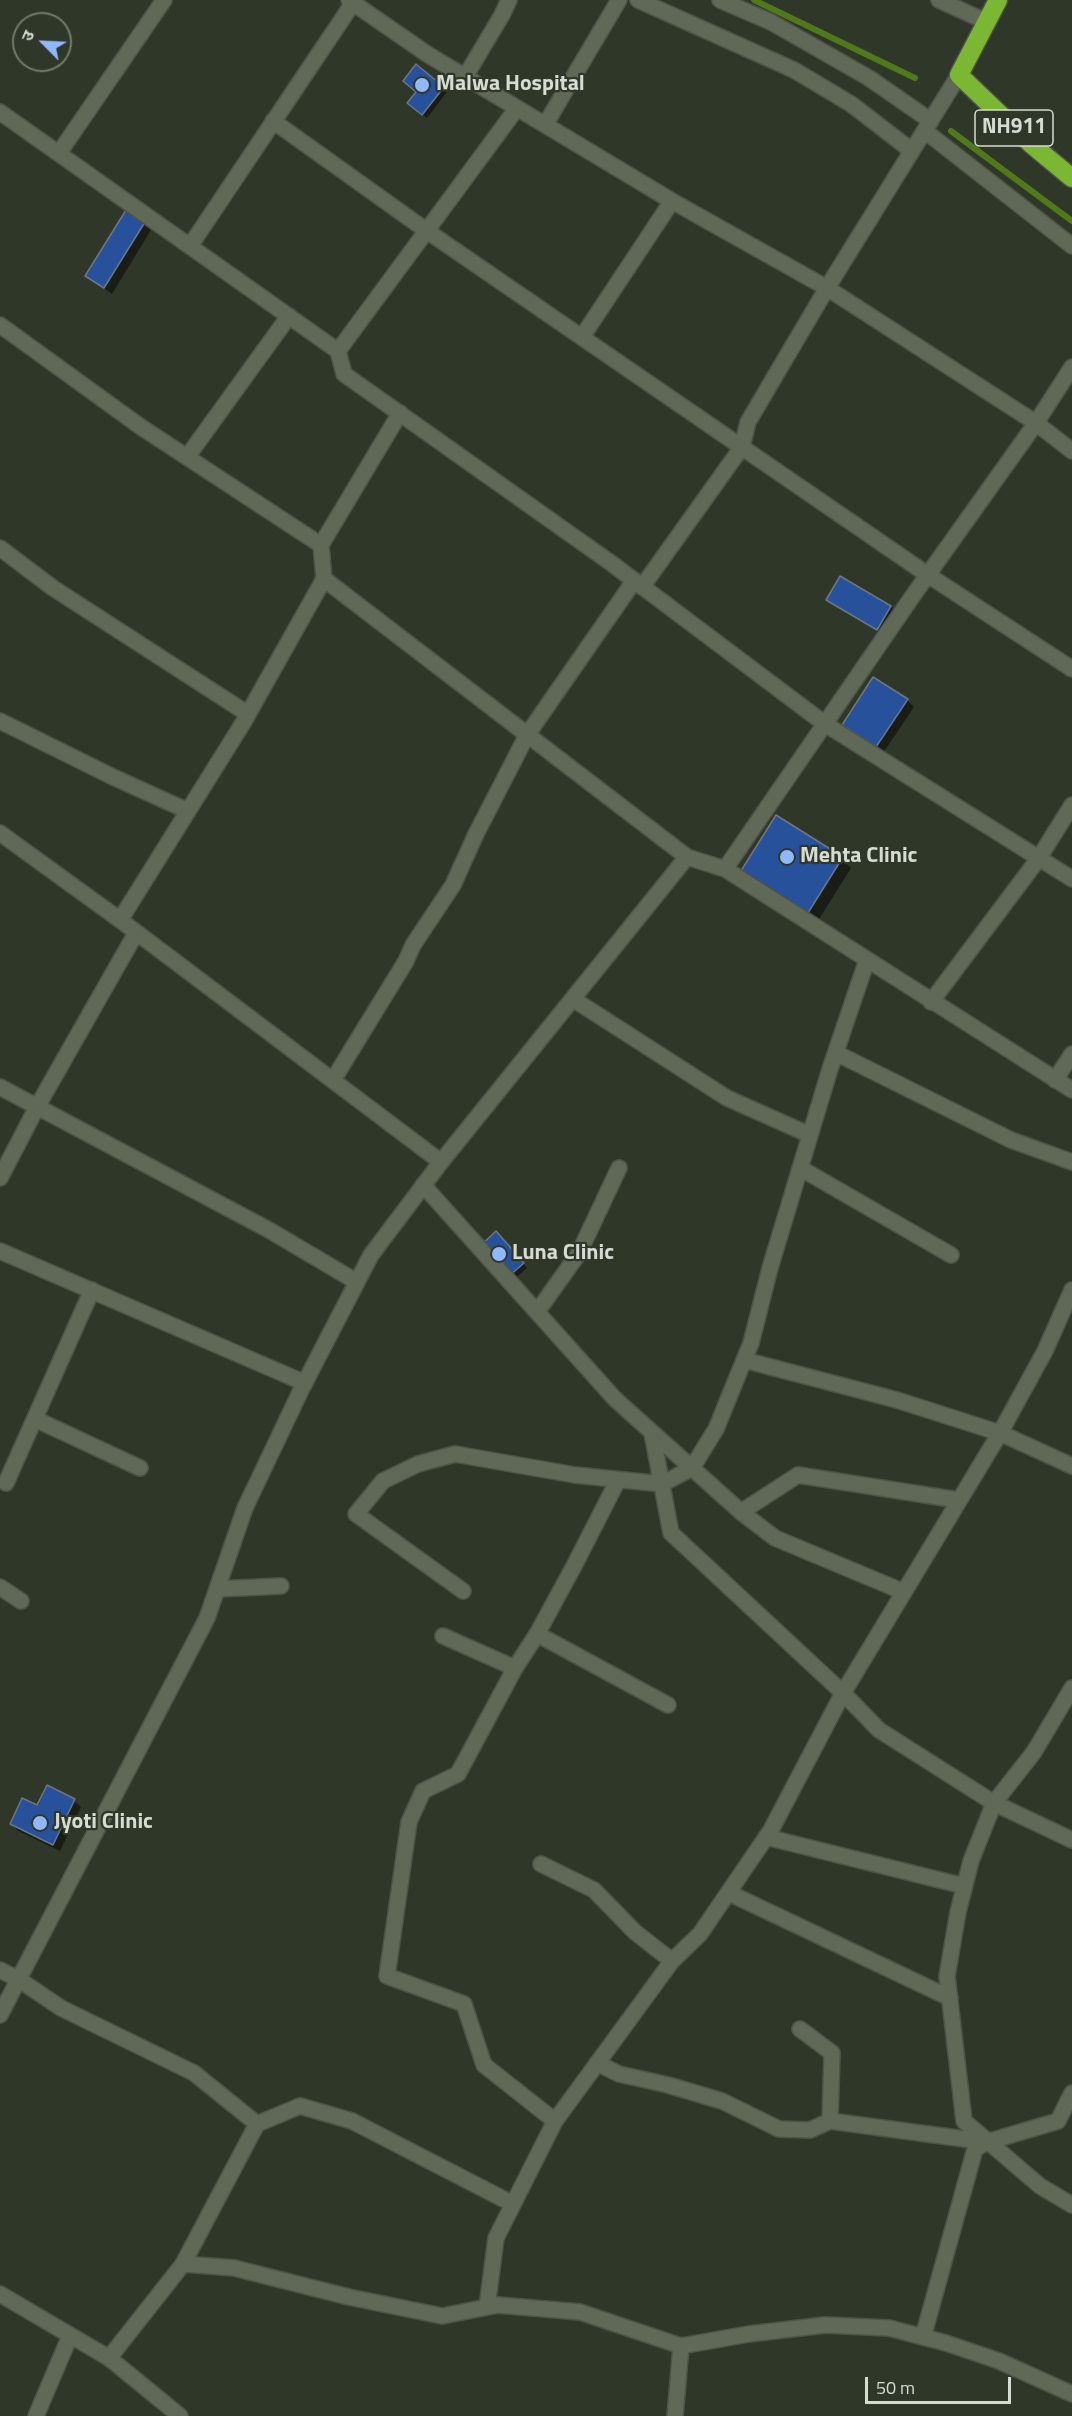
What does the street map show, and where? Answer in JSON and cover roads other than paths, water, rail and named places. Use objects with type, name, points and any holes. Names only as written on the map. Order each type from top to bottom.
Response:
[{"type":"highway","points":[[959,75],[998,0]]},
{"type":"highway","name":"NH911","points":[[959,75],[1031,144],[1072,178]]},
{"type":"street","points":[[59,153],[164,0]]},
{"type":"street","points":[[465,77],[502,15],[508,0]]},
{"type":"street","points":[[545,125],[619,0]]},
{"type":"street","points":[[638,0],[794,70],[851,104],[912,151]]},
{"type":"street","points":[[720,0],[771,22],[869,78],[1072,246]]},
{"type":"street","points":[[939,0],[987,22]]},
{"type":"street","points":[[190,246],[351,1],[427,54],[465,77],[672,201],[828,288],[1036,423],[1072,452]]},
{"type":"street","points":[[333,1080],[406,961],[413,945],[453,885],[476,834],[527,735],[742,447],[748,422],[959,75]]},
{"type":"street","points":[[338,351],[517,108]]},
{"type":"street","points":[[0,111],[338,351],[344,374],[638,584],[825,724],[1072,879]]},
{"type":"street","points":[[273,121],[427,231],[928,575],[1072,668]]},
{"type":"street","points":[[582,337],[672,201]]},
{"type":"street","points":[[187,457],[289,316]]},
{"type":"street","points":[[0,325],[141,428],[321,545]]},
{"type":"street","points":[[725,869],[1036,423],[1072,367]]},
{"type":"street","points":[[120,920],[248,714],[324,579],[321,545],[400,413]]},
{"type":"street","points":[[0,548],[52,588],[248,714]]},
{"type":"street","points":[[324,579],[687,857],[725,869],[1072,1090]]},
{"type":"street","points":[[0,721],[188,811]]},
{"type":"street","points":[[931,1002],[1039,858],[1072,806]]},
{"type":"street","points":[[0,833],[120,920],[441,1162]]},
{"type":"street","points":[[0,2015],[143,1745],[207,1618],[245,1508],[305,1383],[371,1255],[441,1162],[687,857]]},
{"type":"street","points":[[0,1178],[37,1107],[136,933]]},
{"type":"street","points":[[462,1591],[356,1514],[383,1481],[417,1464],[455,1454],[575,1475],[662,1484],[692,1468],[717,1429],[751,1343],[770,1268],[800,1168],[867,960]]},
{"type":"street","points":[[573,999],[727,1098],[810,1135]]},
{"type":"street","points":[[836,1053],[1011,1140],[1072,1162]]},
{"type":"street","points":[[1055,1080],[1072,1054]]},
{"type":"street","points":[[0,1087],[269,1230],[357,1282]]},
{"type":"street","points":[[537,1312],[579,1253],[619,1168]]},
{"type":"street","points":[[800,1168],[951,1255]]},
{"type":"street","points":[[423,1185],[615,1399],[741,1512],[775,1538],[904,1592]]},
{"type":"street","points":[[0,1251],[305,1383]]},
{"type":"street","points":[[6,1483],[92,1290]]},
{"type":"street","points":[[487,2307],[496,2238],[555,2121],[672,1961],[700,1934],[766,1837],[843,1693],[999,1433],[1045,1351],[1072,1290]]},
{"type":"street","points":[[744,1360],[897,1400],[999,1433],[1072,1466]]},
{"type":"street","points":[[35,1419],[140,1468]]},
{"type":"street","points":[[652,1433],[671,1533],[843,1693],[879,1730],[994,1803],[1072,1840]]},
{"type":"street","points":[[741,1512],[798,1475],[958,1500]]},
{"type":"street","points":[[555,2121],[484,2065],[464,2004],[387,1976],[409,1822],[423,1791],[458,1774],[515,1668],[537,1634],[618,1480]]},
{"type":"street","points":[[217,1589],[281,1586]]},
{"type":"street","points":[[0,1587],[21,1601]]},
{"type":"street","points":[[537,1634],[668,1704]]},
{"type":"street","points":[[442,1636],[515,1668]]},
{"type":"street","points":[[1072,1688],[1034,1752],[994,1803],[970,1861],[947,1976],[964,2121],[1040,2186],[1072,2205]]},
{"type":"street","points":[[766,1837],[964,1886]]},
{"type":"street","points":[[541,1864],[594,1890],[635,1932],[672,1961]]},
{"type":"street","points":[[729,1893],[950,1998]]},
{"type":"street","points":[[0,1970],[18,1979],[61,2008],[194,2073],[257,2124]]},
{"type":"street","points":[[800,2029],[832,2053],[830,2121]]},
{"type":"street","points":[[597,2063],[619,2074],[722,2101],[779,2129],[810,2130],[830,2121],[987,2142]]},
{"type":"street","points":[[922,2337],[975,2149],[987,2142],[1058,2121],[1072,2093]]},
{"type":"street","points":[[109,2358],[183,2264],[257,2124],[300,2106],[352,2121],[513,2204]]},
{"type":"street","points":[[183,2264],[234,2268],[349,2297],[442,2316],[498,2305],[580,2312],[681,2346],[749,2334],[825,2325],[889,2328],[999,2361],[1072,2394]]},
{"type":"street","points":[[0,2294],[109,2358],[180,2416]]},
{"type":"street","points":[[36,2416],[70,2336]]},
{"type":"street","points":[[675,2416],[681,2346]]},
{"type":"waterway","points":[[754,0],[915,78]]},
{"type":"waterway","points":[[951,131],[1072,221]]},
{"type":"place","name":"Malwa Hospital","points":[[422,85]]},
{"type":"place","name":"Mehta Clinic","points":[[787,857]]},
{"type":"place","name":"Luna Clinic","points":[[499,1254]]},
{"type":"place","name":"Jyoti Clinic","points":[[40,1823]]}]
